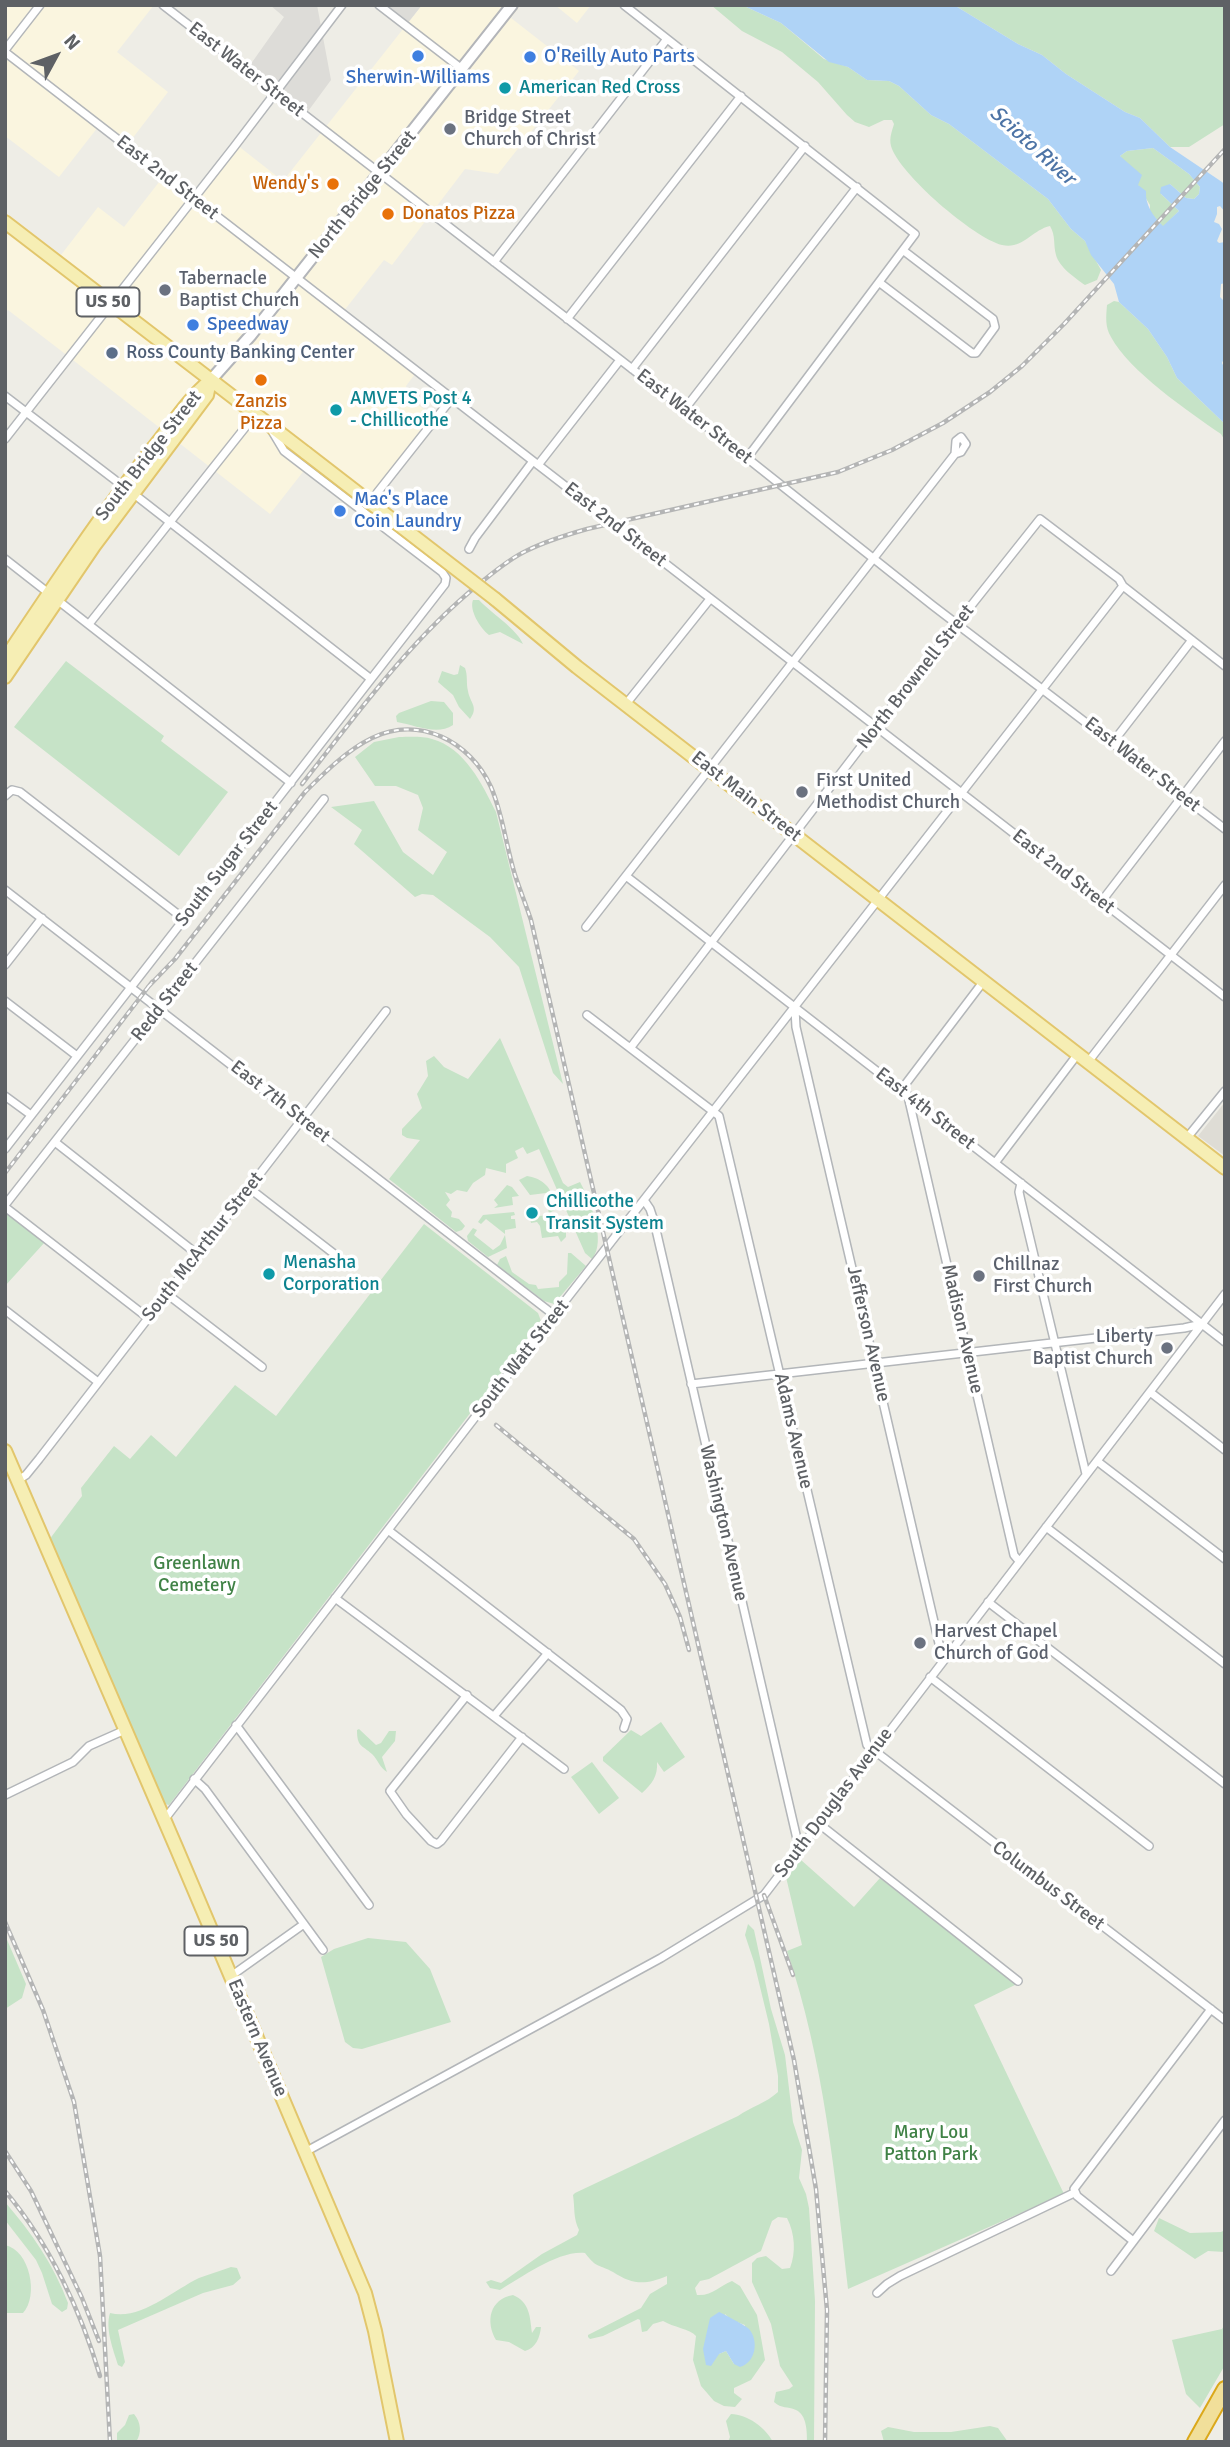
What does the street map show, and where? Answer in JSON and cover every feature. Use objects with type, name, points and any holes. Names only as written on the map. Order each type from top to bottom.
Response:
[{"type":"highway","points":[[1195,2442],[1225,2389]]},
{"type":"main road","name":"North Bridge Street","points":[[210,381],[251,335],[512,5]]},
{"type":"main road","name":"East Main Street","points":[[5,222],[495,599],[794,835],[1225,1168]]},
{"type":"main road","name":"South Bridge Street","points":[[5,677],[86,538],[136,470],[200,389],[210,381]]},
{"type":"main road","name":"South Bridge Street","points":[[5,659],[54,597]]},
{"type":"main road","name":"Eastern Avenue","points":[[5,1451],[365,2294],[378,2344],[397,2442]]},
{"type":"street","points":[[5,51],[40,5]]},
{"type":"street","name":"East Water Street","points":[[163,5],[1225,829]]},
{"type":"street","points":[[5,439],[342,5]]},
{"type":"street","points":[[379,5],[462,69]]},
{"type":"street","points":[[624,5],[914,232],[914,237],[904,251],[747,458]]},
{"type":"street","points":[[494,262],[667,38]]},
{"type":"street","name":"East 2nd Street","points":[[5,51],[1225,997]]},
{"type":"street","points":[[567,318],[741,96]]},
{"type":"street","points":[[632,369],[805,146]]},
{"type":"street","points":[[684,410],[857,187]]},
{"type":"street","points":[[880,282],[972,353],[976,352],[995,327],[993,318],[904,251]]},
{"type":"street","points":[[469,549],[475,538],[620,360]]},
{"type":"street","points":[[5,396],[115,480]]},
{"type":"street","points":[[377,493],[452,398]]},
{"type":"street","points":[[89,624],[255,415]]},
{"type":"street","name":"East Main Street","points":[[268,424],[284,451],[442,572],[446,578]]},
{"type":"street","points":[[586,927],[955,454]]},
{"type":"street","points":[[139,498],[371,679]]},
{"type":"street","name":"North Brownell Street","points":[[631,1047],[1040,519],[1119,579],[1123,586]]},
{"type":"street","points":[[5,559],[291,783]]},
{"type":"street","name":"South Sugar Street","points":[[5,1149],[445,584],[446,578]]},
{"type":"street","points":[[1123,586],[1225,666]]},
{"type":"street","name":"South Watt Street","points":[[164,1819],[1123,586]]},
{"type":"street","points":[[626,704],[710,599]]},
{"type":"street","points":[[1113,742],[1192,640]]},
{"type":"street","points":[[1101,902],[1225,741]]},
{"type":"street","points":[[5,796],[15,790],[20,792],[184,919]]},
{"type":"street","name":"Redd Street","points":[[5,1205],[324,799]]},
{"type":"street","name":"East 4th Street","points":[[626,876],[1225,1342]]},
{"type":"street","points":[[995,1163],[1170,955],[1225,885]]},
{"type":"street","name":"East 7th Street","points":[[5,890],[554,1315]]},
{"type":"street","points":[[5,965],[42,918]]},
{"type":"street","points":[[901,1090],[983,982]]},
{"type":"street","points":[[5,1001],[77,1056]]},
{"type":"street","name":"Jefferson Avenue","points":[[795,1008],[796,1027],[944,1659]]},
{"type":"street","name":"South McArthur Street","points":[[18,1480],[26,1475],[386,1011]]},
{"type":"street","points":[[587,1015],[714,1111]]},
{"type":"street","points":[[1186,1139],[1225,1091]]},
{"type":"street","name":"Madison Avenue","points":[[908,1095],[1014,1555],[1019,1561]]},
{"type":"street","points":[[5,1096],[31,1115]]},
{"type":"street","name":"Adams Avenue","points":[[714,1111],[719,1116],[864,1734],[867,1745],[873,1752]]},
{"type":"street","points":[[55,1142],[197,1254]]},
{"type":"street","points":[[1021,1183],[1021,1201],[1086,1474]]},
{"type":"street","points":[[249,1188],[332,1252]]},
{"type":"street","name":"Washington Avenue","points":[[644,1200],[654,1221],[797,1839],[801,1845]]},
{"type":"street","points":[[5,1205],[148,1318]]},
{"type":"street","points":[[167,1294],[262,1367]]},
{"type":"street","name":"South Douglas Avenue","points":[[305,2152],[662,1958],[764,1895],[1225,1294]]},
{"type":"street","points":[[5,1310],[97,1382]]},
{"type":"street","points":[[691,1384],[1202,1324]]},
{"type":"street","points":[[1150,1392],[1225,1450]]},
{"type":"street","points":[[1097,1461],[1225,1559]]},
{"type":"street","points":[[1046,1527],[1225,1664]]},
{"type":"street","points":[[388,1530],[621,1710],[627,1719],[624,1728]]},
{"type":"street","points":[[335,1598],[564,1769]]},
{"type":"street","points":[[988,1602],[1225,1784]]},
{"type":"street","points":[[494,1716],[548,1653]]},
{"type":"street","points":[[930,1677],[1149,1846]]},
{"type":"street","points":[[467,1695],[395,1783],[390,1793],[431,1841],[437,1844],[445,1837],[522,1737]]},
{"type":"street","points":[[236,1725],[369,1905]]},
{"type":"street","points":[[5,1795],[73,1762],[89,1746],[125,1730]]},
{"type":"street","name":"Columbus Street","points":[[873,1752],[1225,2020]]},
{"type":"street","points":[[194,1779],[205,1789],[323,1950]]},
{"type":"street","points":[[818,1823],[1018,1981]]},
{"type":"street","points":[[231,1976],[304,1924]]},
{"type":"street","points":[[877,2293],[900,2276],[1074,2193],[1080,2179],[1211,2009]]},
{"type":"street","points":[[1111,2271],[1225,2120]]},
{"type":"street","points":[[1074,2193],[1132,2240]]},
{"type":"shaded area","points":[[5,5],[154,5],[117,52],[168,92],[125,148],[98,127],[59,177],[5,136]]},
{"type":"shaded area","points":[[270,5],[317,5],[331,80],[306,114],[248,68],[284,17]]},
{"type":"shaded area","points":[[383,5],[422,5],[407,24]]},
{"type":"shaded area","points":[[422,5],[521,5],[511,18],[579,71],[498,174],[465,169],[392,265],[384,260],[343,312],[418,370],[406,386],[409,398],[434,417],[368,501],[313,459],[270,514],[8,310],[5,312],[5,212],[61,255],[98,207],[124,227],[163,177],[194,201],[237,145],[283,181]]},
{"type":"shaded area","points":[[555,5],[591,5],[577,23]]},
{"type":"shaded area","points":[[1225,1102],[1225,1156],[1198,1136]]},
{"type":"green space","points":[[711,5],[742,5],[781,23],[824,59],[848,67],[867,80],[889,81],[899,86],[931,115],[949,124],[1048,199],[1071,229],[1085,241],[1101,270],[1097,280],[1085,285],[1064,268],[1056,255],[1050,226],[1009,246],[974,231],[922,188],[897,158],[890,143],[894,124],[892,120],[884,120],[869,127],[855,122],[818,82],[782,52],[742,31]]},
{"type":"green space","points":[[954,5],[1225,5],[1225,124],[1189,147],[1170,147],[1140,118],[1125,112],[1042,55],[1018,44]]},
{"type":"green space","points":[[1153,148],[1189,174],[1200,187],[1199,194],[1194,199],[1186,198],[1170,184],[1161,194],[1179,211],[1163,227],[1150,212],[1150,205],[1120,156],[1127,151]]},
{"type":"green space","points":[[1114,301],[1119,302],[1148,329],[1177,378],[1225,424],[1225,441],[1221,434],[1145,377],[1120,350],[1109,333],[1106,322],[1107,305]]},
{"type":"green space","points":[[473,600],[479,600],[503,621],[523,644],[500,632],[489,635],[476,619]]},
{"type":"green space","points":[[66,661],[164,736],[161,741],[228,792],[179,856],[14,727]]},
{"type":"green space","points":[[460,665],[465,668],[468,691],[474,708],[470,719],[453,695],[438,682],[442,671],[458,674]]},
{"type":"green space","points":[[431,701],[444,702],[453,713],[453,725],[433,730],[397,722],[396,716],[399,713]]},
{"type":"green space","points":[[399,737],[428,738],[454,750],[471,768],[496,812],[563,1084],[553,1073],[519,967],[490,937],[433,895],[422,894],[415,897],[354,844],[362,830],[331,807],[374,801],[403,852],[433,875],[447,852],[418,830],[423,808],[418,795],[396,786],[375,786],[355,757],[374,742]]},
{"type":"green space","points":[[500,1038],[563,1183],[568,1187],[580,1182],[588,1199],[598,1242],[592,1259],[585,1253],[539,1149],[527,1154],[523,1147],[515,1151],[518,1158],[506,1164],[506,1173],[486,1168],[485,1175],[473,1183],[467,1192],[445,1192],[450,1200],[446,1205],[452,1212],[451,1217],[459,1219],[465,1226],[456,1232],[389,1179],[420,1140],[402,1135],[402,1129],[422,1108],[417,1094],[428,1076],[426,1061],[434,1056],[444,1067],[468,1079]]},
{"type":"green space","points":[[527,1176],[544,1183],[550,1190],[552,1199],[548,1201],[546,1193],[530,1195],[519,1180]]},
{"type":"green space","points":[[507,1185],[519,1196],[512,1197],[513,1205],[494,1208],[498,1205],[494,1200]]},
{"type":"green space","points":[[548,1207],[558,1208],[551,1212],[559,1229],[566,1232],[566,1237],[561,1242],[558,1236],[542,1238],[540,1226],[537,1222],[531,1223],[530,1217],[549,1215]]},
{"type":"green space","points":[[7,1212],[45,1242],[5,1286],[5,1215]]},
{"type":"green space","points":[[514,1212],[515,1215],[511,1216],[511,1219],[515,1219],[516,1228],[505,1230],[505,1234],[486,1219],[481,1224],[478,1222],[483,1215]]},
{"type":"green space","name":"Greenlawn Cemetery","points":[[424,1224],[538,1313],[541,1321],[169,1805],[165,1804],[49,1540],[82,1496],[81,1488],[114,1446],[130,1459],[151,1435],[176,1457],[235,1385],[276,1416]]},
{"type":"green space","points":[[473,1228],[477,1230],[474,1235],[493,1250],[500,1245],[505,1235],[507,1248],[488,1257],[468,1241],[467,1236]]},
{"type":"green space","points":[[568,1253],[586,1266],[554,1304],[544,1301],[497,1265],[500,1259],[506,1256],[512,1272],[529,1284],[536,1285],[538,1289],[559,1287],[559,1282],[567,1274]]},
{"type":"green space","points":[[661,1722],[685,1757],[664,1772],[657,1762],[654,1779],[642,1793],[603,1761],[603,1757],[631,1730],[641,1736]]},
{"type":"green space","points":[[359,1729],[376,1745],[381,1743],[389,1731],[396,1731],[395,1741],[382,1757],[387,1772],[359,1743]]},
{"type":"green space","points":[[592,1762],[619,1798],[599,1814],[571,1777]]},
{"type":"green space","name":"Mary Lou Patton Park","points":[[801,1860],[854,1907],[880,1878],[1017,1984],[974,2005],[1064,2194],[848,2289],[833,2161],[819,2076],[800,1992],[787,1951],[802,1945],[786,1877]]},
{"type":"green space","points":[[748,1924],[754,1930],[771,2009],[785,2055],[793,2122],[802,2150],[799,2178],[809,2208],[815,2301],[814,2442],[807,2442],[806,2424],[800,2412],[774,2402],[776,2392],[793,2386],[780,2366],[771,2324],[752,2282],[752,2263],[757,2258],[766,2256],[782,2269],[790,2268],[794,2243],[787,2218],[778,2217],[772,2221],[761,2251],[709,2279],[700,2281],[695,2288],[697,2295],[703,2295],[732,2281],[740,2286],[757,2315],[765,2360],[751,2380],[734,2388],[734,2393],[742,2399],[735,2407],[714,2401],[701,2386],[693,2360],[696,2336],[690,2332],[663,2321],[642,2332],[638,2319],[603,2336],[590,2339],[588,2337],[641,2308],[650,2294],[667,2284],[667,2276],[646,2282],[633,2281],[595,2264],[585,2253],[575,2253],[552,2260],[500,2290],[490,2288],[486,2282],[491,2280],[501,2283],[542,2254],[577,2235],[579,2230],[574,2213],[575,2193],[738,2116],[778,2092],[769,2024],[745,1935]],"holes":[[[725,2314],[731,2320],[745,2325],[734,2364],[726,2351],[719,2354]]]},
{"type":"green space","points":[[5,1935],[26,1984],[22,1998],[5,2009]]},
{"type":"green space","points":[[368,1938],[406,1942],[430,1969],[451,2022],[362,2049],[353,2048],[345,2042],[321,1957],[334,1949]]},
{"type":"green space","points":[[5,2202],[33,2237],[56,2275],[68,2303],[67,2309],[62,2312],[52,2304],[36,2260],[5,2220]]},
{"type":"green space","points":[[1159,2218],[1190,2233],[1225,2230],[1225,2252],[1208,2251],[1195,2259],[1154,2231]]},
{"type":"green space","points":[[5,2245],[21,2255],[29,2274],[30,2296],[23,2313],[5,2313]]},
{"type":"green space","points":[[231,2267],[237,2268],[241,2278],[233,2285],[203,2293],[118,2330],[125,2362],[122,2367],[118,2365],[109,2332],[110,2313],[133,2313],[144,2309],[199,2278]]},
{"type":"green space","points":[[513,2295],[526,2306],[532,2333],[536,2327],[541,2327],[537,2342],[525,2351],[509,2342],[496,2340],[491,2326],[490,2318],[495,2306],[505,2297]]},
{"type":"green space","points":[[1225,2324],[1225,2365],[1200,2408],[1186,2394],[1172,2340],[1222,2329]]},
{"type":"green space","points":[[134,2414],[140,2428],[136,2442],[117,2442],[117,2433],[125,2425],[129,2415]]},
{"type":"green space","points":[[731,2414],[743,2416],[755,2423],[773,2442],[728,2442],[730,2437],[726,2421]]},
{"type":"green space","points":[[990,2426],[998,2428],[1008,2442],[884,2442],[881,2431],[888,2427],[914,2432],[951,2432]]},
{"type":"water","name":"Scioto River","points":[[742,5],[954,5],[1018,44],[1042,55],[1125,112],[1140,118],[1170,147],[1222,182],[1225,185],[1225,212],[1220,206],[1217,207],[1214,222],[1222,229],[1217,241],[1225,242],[1225,283],[1221,284],[1220,297],[1225,302],[1225,356],[1222,363],[1225,369],[1225,424],[1177,378],[1148,329],[1119,302],[1114,284],[1091,255],[1085,241],[1071,229],[1048,199],[949,124],[931,115],[899,86],[889,81],[867,80],[848,67],[829,62],[781,23]],"holes":[[[1153,148],[1189,174],[1200,187],[1199,194],[1194,199],[1186,198],[1170,184],[1161,187],[1160,193],[1179,211],[1163,226],[1150,210],[1146,191],[1138,185],[1142,175],[1120,156],[1127,151]]]},
{"type":"water","points":[[719,2312],[748,2328],[754,2339],[753,2356],[740,2367],[734,2364],[726,2351],[719,2354],[711,2366],[706,2365],[703,2349],[710,2318]]},
{"type":"railway","points":[[302,784],[385,679],[430,629],[479,584],[520,554],[587,529],[838,472],[892,450],[943,423],[990,392],[1022,366],[1064,324],[1225,149]]},
{"type":"railway","points":[[148,987],[175,959],[305,792],[354,749],[372,738],[390,732],[407,729],[425,731],[457,745],[482,771],[495,798],[515,875],[531,920],[794,2060],[816,2189],[827,2310],[825,2442]]},
{"type":"railway","points":[[5,1173],[152,982]]},
{"type":"railway","points":[[496,1425],[634,1539],[665,1584],[680,1617],[689,1650]]},
{"type":"railway","points":[[764,1895],[793,1975]]},
{"type":"railway","points":[[5,1922],[43,2010],[74,2102],[100,2256],[110,2442]]},
{"type":"railway","points":[[5,2151],[31,2191],[82,2298],[99,2341]]},
{"type":"railway","points":[[5,2191],[36,2233],[62,2279],[100,2376]]},
{"type":"place","name":"Sherwin-Williams","points":[[418,56]]},
{"type":"place","name":"O'Reilly Auto Parts","points":[[530,57]]},
{"type":"place","name":"American Red Cross","points":[[505,88]]},
{"type":"place","name":"Bridge Street Church of Christ","points":[[450,129]]},
{"type":"place","name":"Wendy's","points":[[333,184]]},
{"type":"place","name":"Donatos Pizza","points":[[388,214]]},
{"type":"place","name":"Tabernacle Baptist Church","points":[[165,290]]},
{"type":"place","name":"Speedway","points":[[193,325]]},
{"type":"place","name":"Ross County Banking Center","points":[[112,353]]},
{"type":"place","name":"Zanzis Pizza","points":[[261,380]]},
{"type":"place","name":"AMVETS Post 4 - Chillicothe","points":[[336,410]]},
{"type":"place","name":"Mac's Place Coin Laundry","points":[[340,511]]},
{"type":"place","name":"First United Methodist Church","points":[[802,792]]},
{"type":"place","name":"Chillicothe Transit System","points":[[532,1213]]},
{"type":"place","name":"Menasha Corporation","points":[[269,1274]]},
{"type":"place","name":"Chillnaz First Church","points":[[979,1276]]},
{"type":"place","name":"Liberty Baptist Church","points":[[1167,1348]]},
{"type":"place","name":"Harvest Chapel Church of God","points":[[920,1643]]}]
